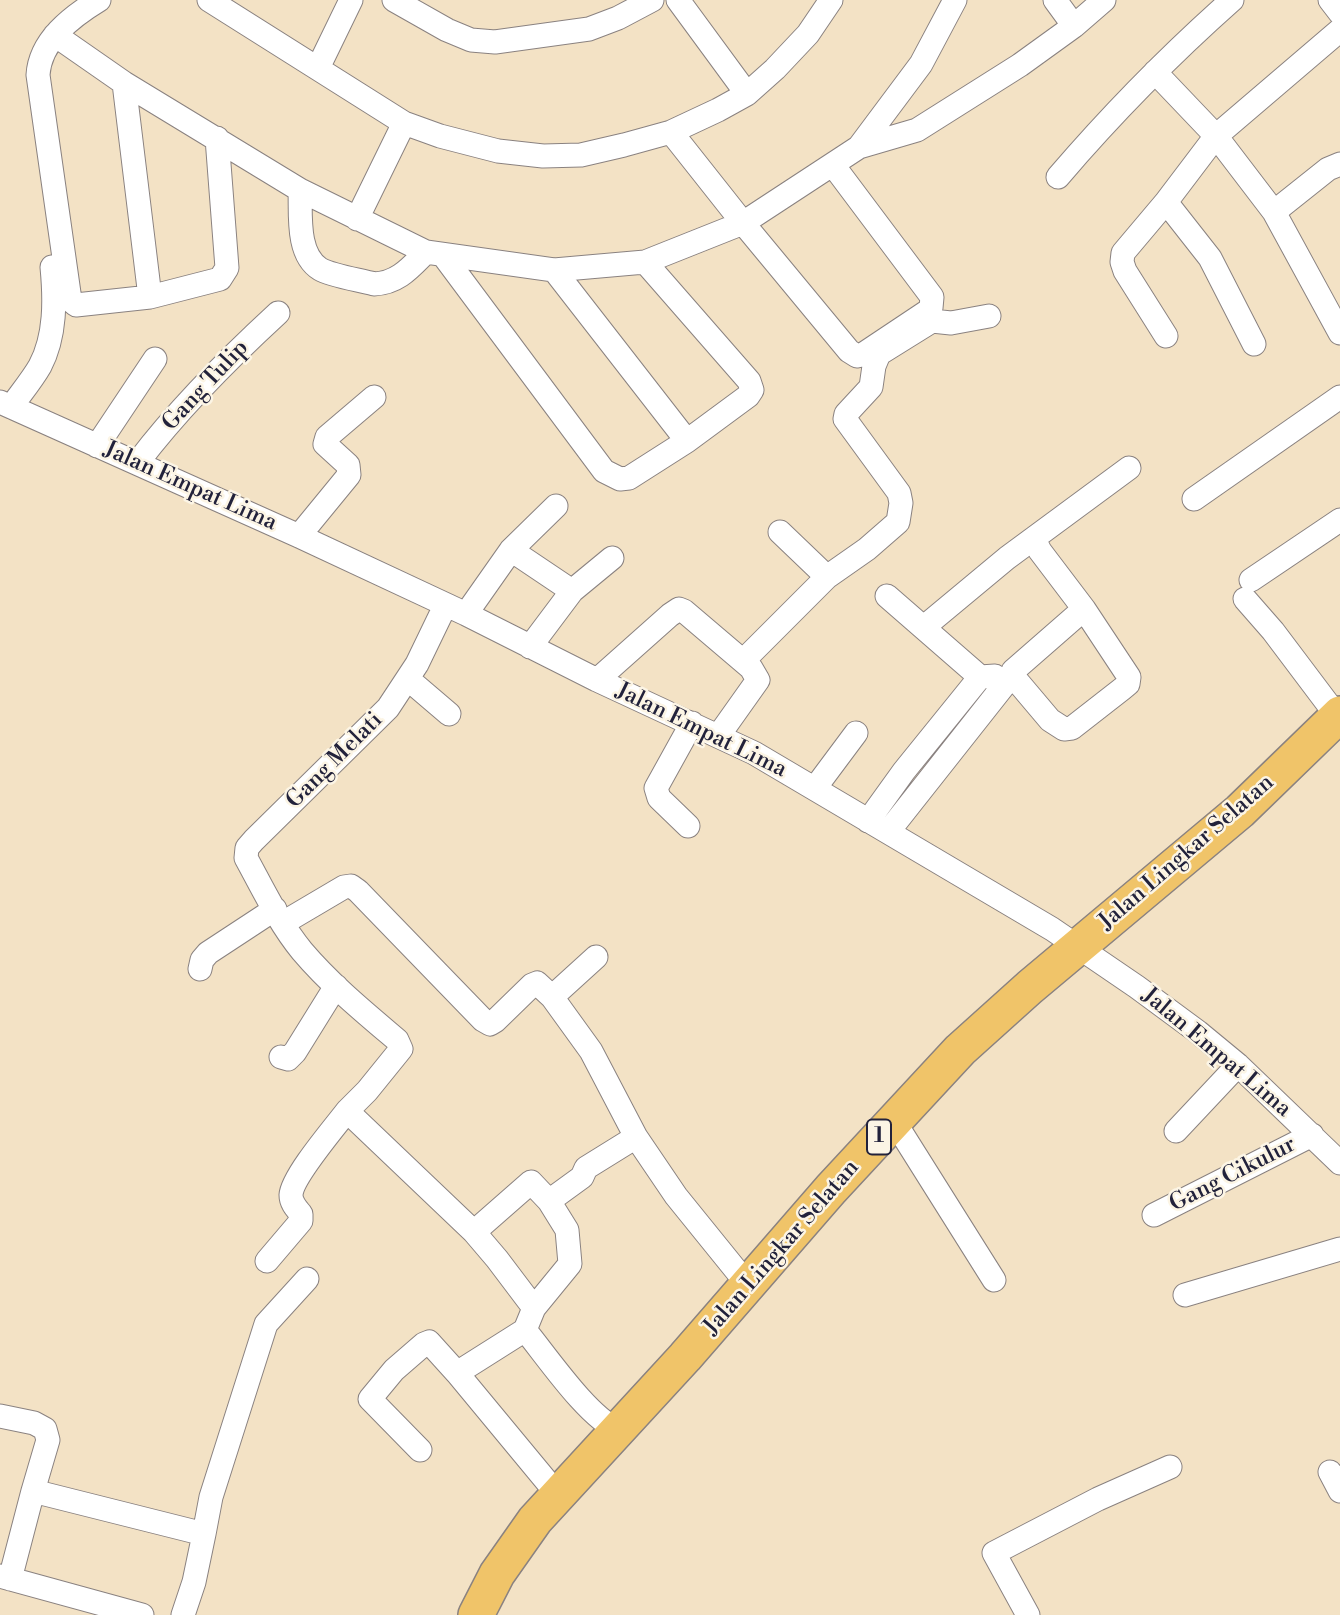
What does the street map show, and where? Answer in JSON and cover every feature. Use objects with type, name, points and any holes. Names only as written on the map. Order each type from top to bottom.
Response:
[{"type":"highway","name":"Jalan Lingkar Selatan","points":[[476,1615],[511,1551],[558,1494],[685,1357],[960,1050],[1254,799],[1300,750],[1338,715]]},
{"type":"street","points":[[6,404],[40,365],[49,343],[54,293],[44,198],[23,85],[23,63],[39,33],[74,0]]},
{"type":"street","points":[[99,0],[55,35],[39,60],[38,75],[70,300],[76,305],[92,305],[150,296],[220,279],[225,274],[227,268],[217,138]]},
{"type":"street","points":[[209,0],[404,123],[440,136],[498,151],[543,156],[581,155],[671,132],[747,94],[808,34],[831,0]]},
{"type":"street","points":[[318,68],[351,0]]},
{"type":"street","points":[[394,0],[447,30],[471,40],[495,42],[589,29],[618,18],[652,0]]},
{"type":"street","points":[[678,0],[747,94]]},
{"type":"street","points":[[55,35],[124,83],[300,190],[357,219],[434,254],[554,270],[645,262],[743,223],[833,165],[859,147],[893,104],[921,64],[956,0]]},
{"type":"street","points":[[1055,0],[1074,26]]},
{"type":"street","points":[[859,147],[917,130],[1020,65],[1074,26],[1104,0]]},
{"type":"street","points":[[1058,177],[1100,128],[1155,72],[1232,0]]},
{"type":"street","points":[[1329,0],[1340,13]]},
{"type":"street","points":[[1166,336],[1122,262],[1123,253],[1216,136],[1340,30]]},
{"type":"street","points":[[1155,72],[1216,136],[1274,212],[1340,333]]},
{"type":"street","points":[[124,83],[150,296]]},
{"type":"street","points":[[893,104],[917,130]]},
{"type":"street","points":[[357,219],[404,123]]},
{"type":"street","points":[[671,132],[849,351],[857,356],[865,354],[928,311],[932,297],[833,165]]},
{"type":"street","points":[[1274,212],[1328,169],[1340,164]]},
{"type":"street","points":[[300,190],[304,247],[310,259],[320,269],[383,284],[434,254]]},
{"type":"street","points":[[1166,202],[1210,258],[1254,344]]},
{"type":"street","points":[[434,254],[604,471],[620,479],[629,478],[687,441],[748,396],[752,390],[748,381],[645,262]]},
{"type":"street","points":[[554,270],[687,441]]},
{"type":"street","name":"Gang Tulip","points":[[138,462],[233,354],[278,313]]},
{"type":"street","points":[[743,661],[827,577],[867,549],[898,522],[901,503],[899,493],[845,419],[871,387],[879,354],[932,321],[951,323],[989,316]]},
{"type":"street","points":[[97,446],[155,359]]},
{"type":"street","points":[[299,536],[349,475],[348,465],[325,444],[327,437],[373,397]]},
{"type":"street","points":[[1194,499],[1340,397]]},
{"type":"street","name":"Jalan Empat Lima","points":[[6,404],[138,462],[456,610],[597,681],[719,735],[814,788],[1052,929],[1137,987],[1238,1065],[1340,1163]]},
{"type":"street","points":[[924,627],[1034,539],[1129,468]]},
{"type":"street","name":"Gang Melati","points":[[279,916],[246,858],[247,848],[374,724],[456,610],[556,506]]},
{"type":"street","points":[[1338,715],[1273,631],[1248,589],[1340,520]]},
{"type":"street","points":[[780,532],[827,577]]},
{"type":"street","points":[[1012,675],[1014,681],[1050,720],[1065,729],[1072,728],[1128,684],[1126,670],[1034,539]]},
{"type":"street","points":[[511,550],[572,591]]},
{"type":"street","points":[[530,647],[572,591],[612,558]]},
{"type":"street","points":[[887,596],[980,677],[1012,675]]},
{"type":"street","points":[[597,681],[679,609],[756,673],[758,680],[719,735]]},
{"type":"street","points":[[878,827],[1012,675],[1018,664],[1084,609]]},
{"type":"street","points":[[878,827],[904,771],[980,677]]},
{"type":"street","points":[[408,679],[449,714]]},
{"type":"street","points":[[688,826],[659,798],[656,788],[692,723]]},
{"type":"street","points":[[814,788],[856,733]]},
{"type":"street","points":[[200,970],[202,960],[208,953],[279,916],[351,886],[490,1024],[531,985],[537,983],[552,997],[591,1051],[636,1137],[676,1196],[748,1284]]},
{"type":"street","points":[[267,1261],[301,1221],[301,1214],[292,1203],[291,1193],[299,1175],[347,1111],[368,1091],[401,1049],[397,1040],[336,986],[301,950],[279,916]]},
{"type":"street","points":[[552,997],[596,957]]},
{"type":"street","points":[[281,1057],[288,1059],[295,1052],[336,986]]},
{"type":"street","points":[[1176,1131],[1238,1065]]},
{"type":"street","points":[[347,1111],[474,1232],[497,1259],[529,1319],[588,1407],[606,1425],[618,1430]]},
{"type":"street","points":[[894,1121],[994,1280]]},
{"type":"street","name":"Gang Cikulur","points":[[1154,1215],[1312,1135]]},
{"type":"street","points":[[549,1201],[582,1177],[586,1168],[636,1137]]},
{"type":"street","points":[[457,1373],[529,1319],[570,1264],[567,1230],[549,1201],[531,1182],[474,1232]]},
{"type":"street","points":[[1185,1295],[1340,1248]]},
{"type":"street","points":[[183,1615],[194,1582],[211,1497],[266,1324],[307,1279]]},
{"type":"street","points":[[420,1450],[370,1399],[394,1370],[429,1342],[558,1494]]},
{"type":"street","points":[[0,1416],[33,1423],[45,1429],[48,1440],[5,1577],[142,1615]]},
{"type":"street","points":[[1028,1615],[994,1553],[1098,1499],[1170,1467]]},
{"type":"street","points":[[33,1492],[204,1528]]}]
